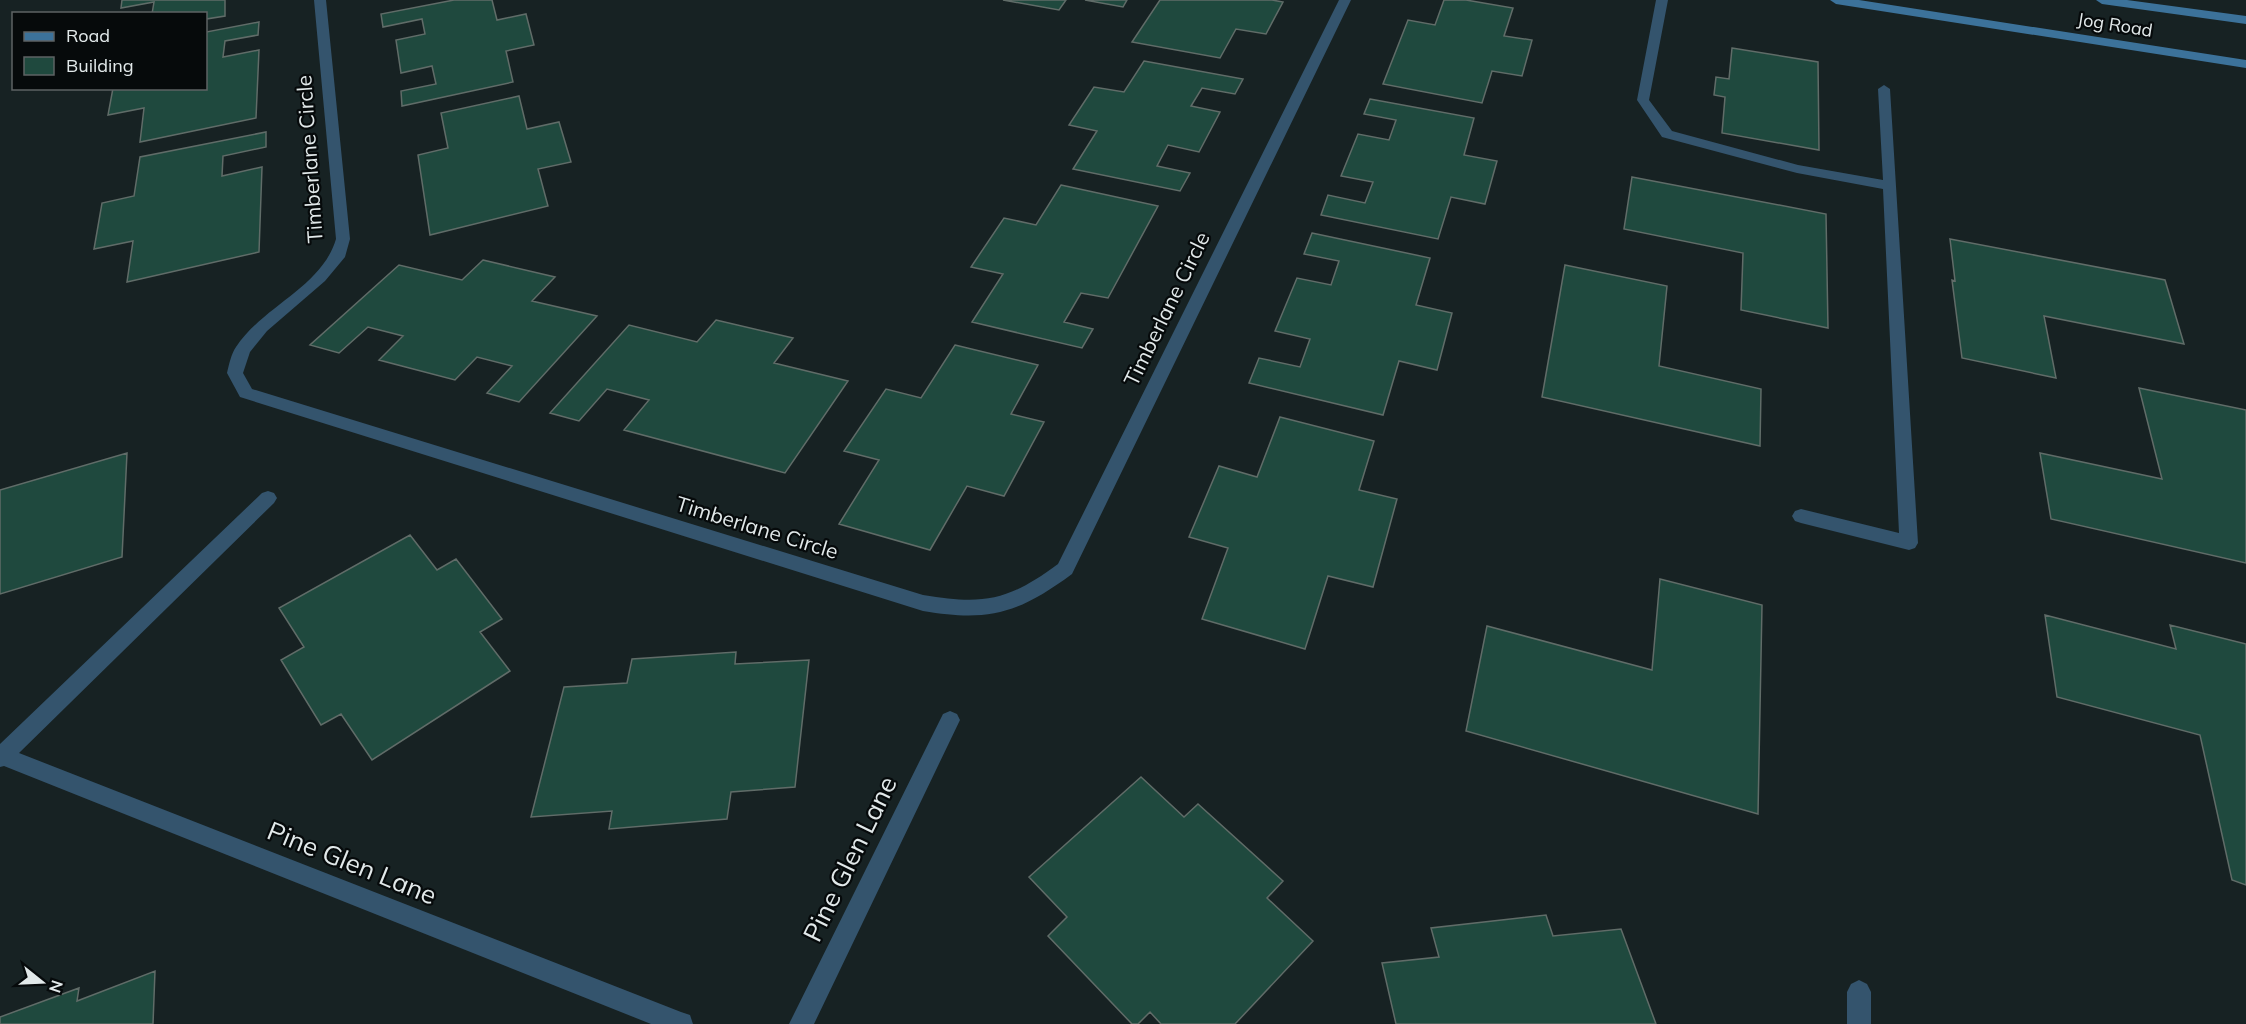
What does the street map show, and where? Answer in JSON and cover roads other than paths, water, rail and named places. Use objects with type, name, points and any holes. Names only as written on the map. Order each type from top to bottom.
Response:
[{"type":"main road","name":"Jog Road","points":[[1836,0],[2246,64]]},
{"type":"main road","name":"Jog Road","points":[[2103,0],[2246,20]]},
{"type":"street","name":"Timberlane Circle","points":[[320,0],[343,239],[338,257],[320,278],[261,327],[242,350],[235,373],[246,393],[923,603],[962,609],[1001,605],[1036,591],[1065,569],[1345,0]]},
{"type":"street","points":[[1662,0],[1643,100],[1667,134],[1797,169],[1890,186]]},
{"type":"street","points":[[1801,516],[1909,543],[1884,89]]},
{"type":"street","name":"Pine Glen Lane","points":[[268,498],[1,756],[681,1024]]},
{"type":"street","name":"Pine Glen Lane","points":[[801,1024],[950,720]]},
{"type":"street","points":[[1859,992],[1859,1024]]}]
